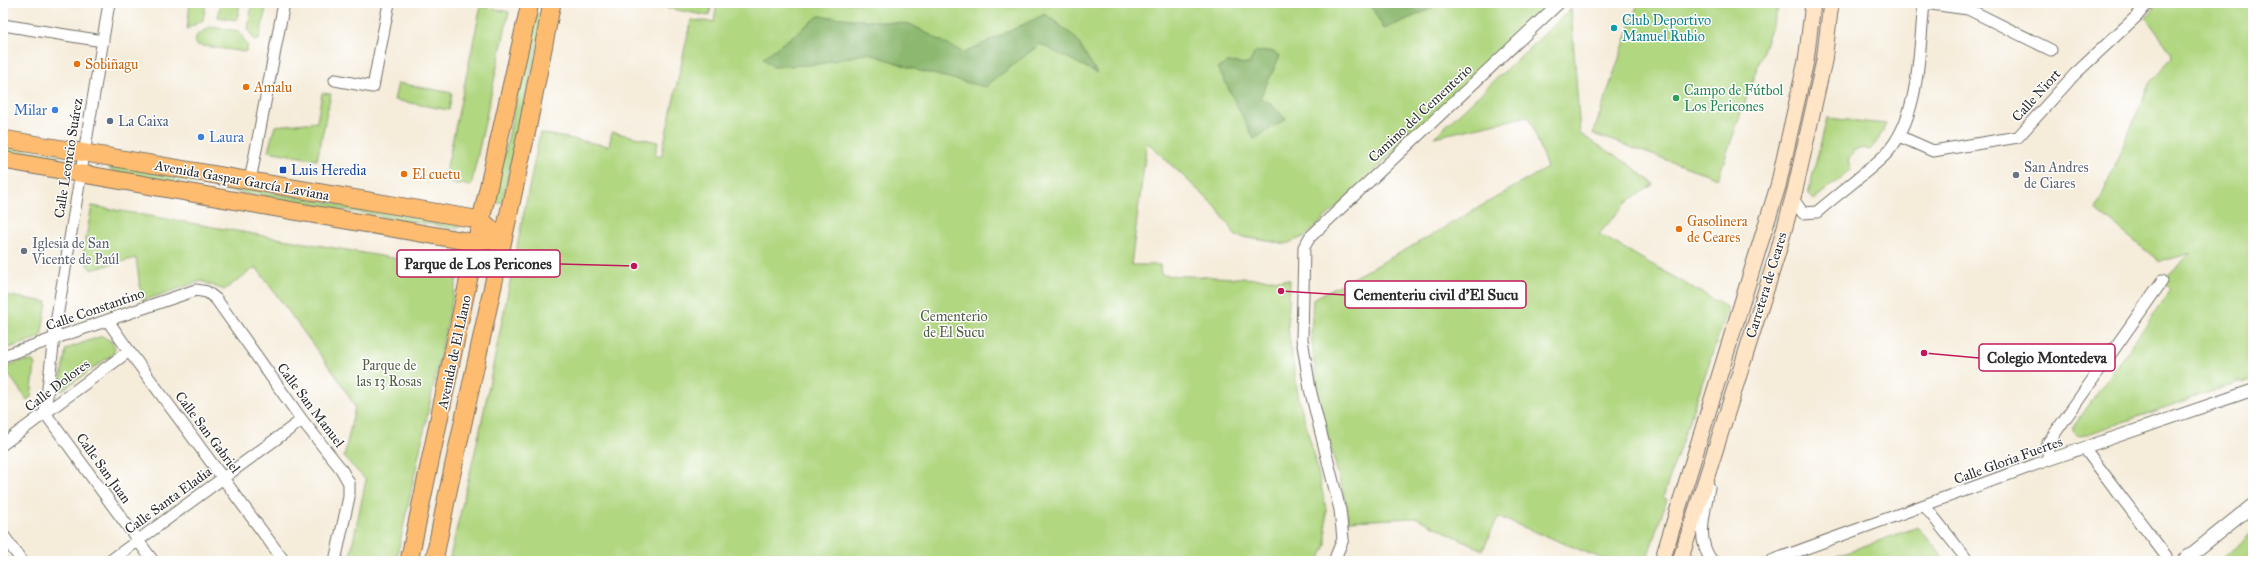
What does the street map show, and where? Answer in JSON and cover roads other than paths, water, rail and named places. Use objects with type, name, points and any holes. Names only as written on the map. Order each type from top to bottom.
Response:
[{"type":"main road","name":"Avenida de El Llano","points":[[409,561],[481,220],[530,3]]},
{"type":"main road","points":[[477,243],[488,241],[501,229],[552,3]]},
{"type":"main road","name":"Carretera de Ceares","points":[[1662,561],[1778,186],[1806,61],[1813,3]]},
{"type":"main road","name":"Carretera de Ceares","points":[[1680,561],[1778,252],[1792,199],[1824,61],[1831,3]]},
{"type":"main road","name":"Avenida Gaspar García Laviana","points":[[3,140],[481,220]]},
{"type":"main road","name":"Avenida Gaspar García Laviana","points":[[3,160],[477,243]]},
{"type":"main road","points":[[481,220],[491,228],[501,229]]},
{"type":"main road","name":"Avenida de El Llano","points":[[434,559],[500,254],[501,229]]},
{"type":"street","name":"Calle Leoncio Suárez","points":[[45,413],[54,339],[109,3]]},
{"type":"street","points":[[250,181],[284,3]]},
{"type":"street","points":[[335,80],[372,87],[390,3]]},
{"type":"street","name":"Camino del Cementerio","points":[[1334,561],[1343,539],[1340,510],[1310,389],[1302,339],[1304,247],[1316,232],[1559,3]]},
{"type":"street","points":[[1792,199],[1803,212],[1817,212],[1885,154],[1899,136],[1914,91],[1924,3],[1968,9],[2051,50]]},
{"type":"street","name":"Calle Niort","points":[[1899,136],[1933,151],[2018,137],[2075,74],[2137,16],[2148,3]]},
{"type":"street","points":[[3,25],[103,41]]},
{"type":"street","points":[[2048,460],[2048,443],[2162,281]]},
{"type":"street","name":"Calle Constantino","points":[[3,356],[196,290]]},
{"type":"street","name":"Calle San Manuel","points":[[196,290],[207,292],[216,299],[302,420],[341,468],[348,483],[349,497],[335,561]]},
{"type":"street","name":"Calle San Gabriel","points":[[108,320],[129,351],[284,561]]},
{"type":"street","name":"Calle Dolores","points":[[3,444],[129,351]]},
{"type":"street","name":"Calle Gloria Fuertes","points":[[1770,561],[1925,506],[2048,460],[2085,449],[2253,390]]},
{"type":"street","name":"Calle San Juan","points":[[45,413],[153,561]]},
{"type":"street","name":"Calle Santa Eladia","points":[[110,561],[302,420]]},
{"type":"street","points":[[1712,561],[1706,553],[1701,534],[1716,445]]},
{"type":"street","points":[[2085,449],[2166,556]]},
{"type":"street","points":[[2183,561],[2253,505]]},
{"type":"street","points":[[1925,506],[1968,561]]},
{"type":"street","points":[[3,535],[22,561]]},
{"type":"place","name":"Club Deportivo Manuel Rubio","points":[[1614,28]]},
{"type":"place","name":"Sobiñagu","points":[[77,64]]},
{"type":"place","name":"Amalu","points":[[246,87]]},
{"type":"place","name":"Campo de Fútbol Los Pericones","points":[[1676,98]]},
{"type":"place","name":"Milar","points":[[55,110]]},
{"type":"place","name":"La Caixa","points":[[110,121]]},
{"type":"place","name":"Laura","points":[[201,137]]},
{"type":"place","name":"Luis Heredia","points":[[283,170]]},
{"type":"place","name":"El cuetu","points":[[404,174]]},
{"type":"place","name":"San Andres de Ciares","points":[[2016,175]]},
{"type":"place","name":"Gasolinera de Ceares","points":[[1679,229]]},
{"type":"place","name":"Iglesia de San Vicente de Paúl","points":[[24,251]]},
{"type":"place","name":"Parque de Los Pericones","points":[[634,266]]},
{"type":"place","name":"Cementeriu civil d'El Sucu","points":[[1281,291]]},
{"type":"place","name":"Colegio Montedeva","points":[[1924,353]]},
{"type":"park label","name":"Cementerio de El Sucu","points":[[954,324]]},
{"type":"park label","name":"Parque de las 13 Rosas","points":[[389,374]]}]
